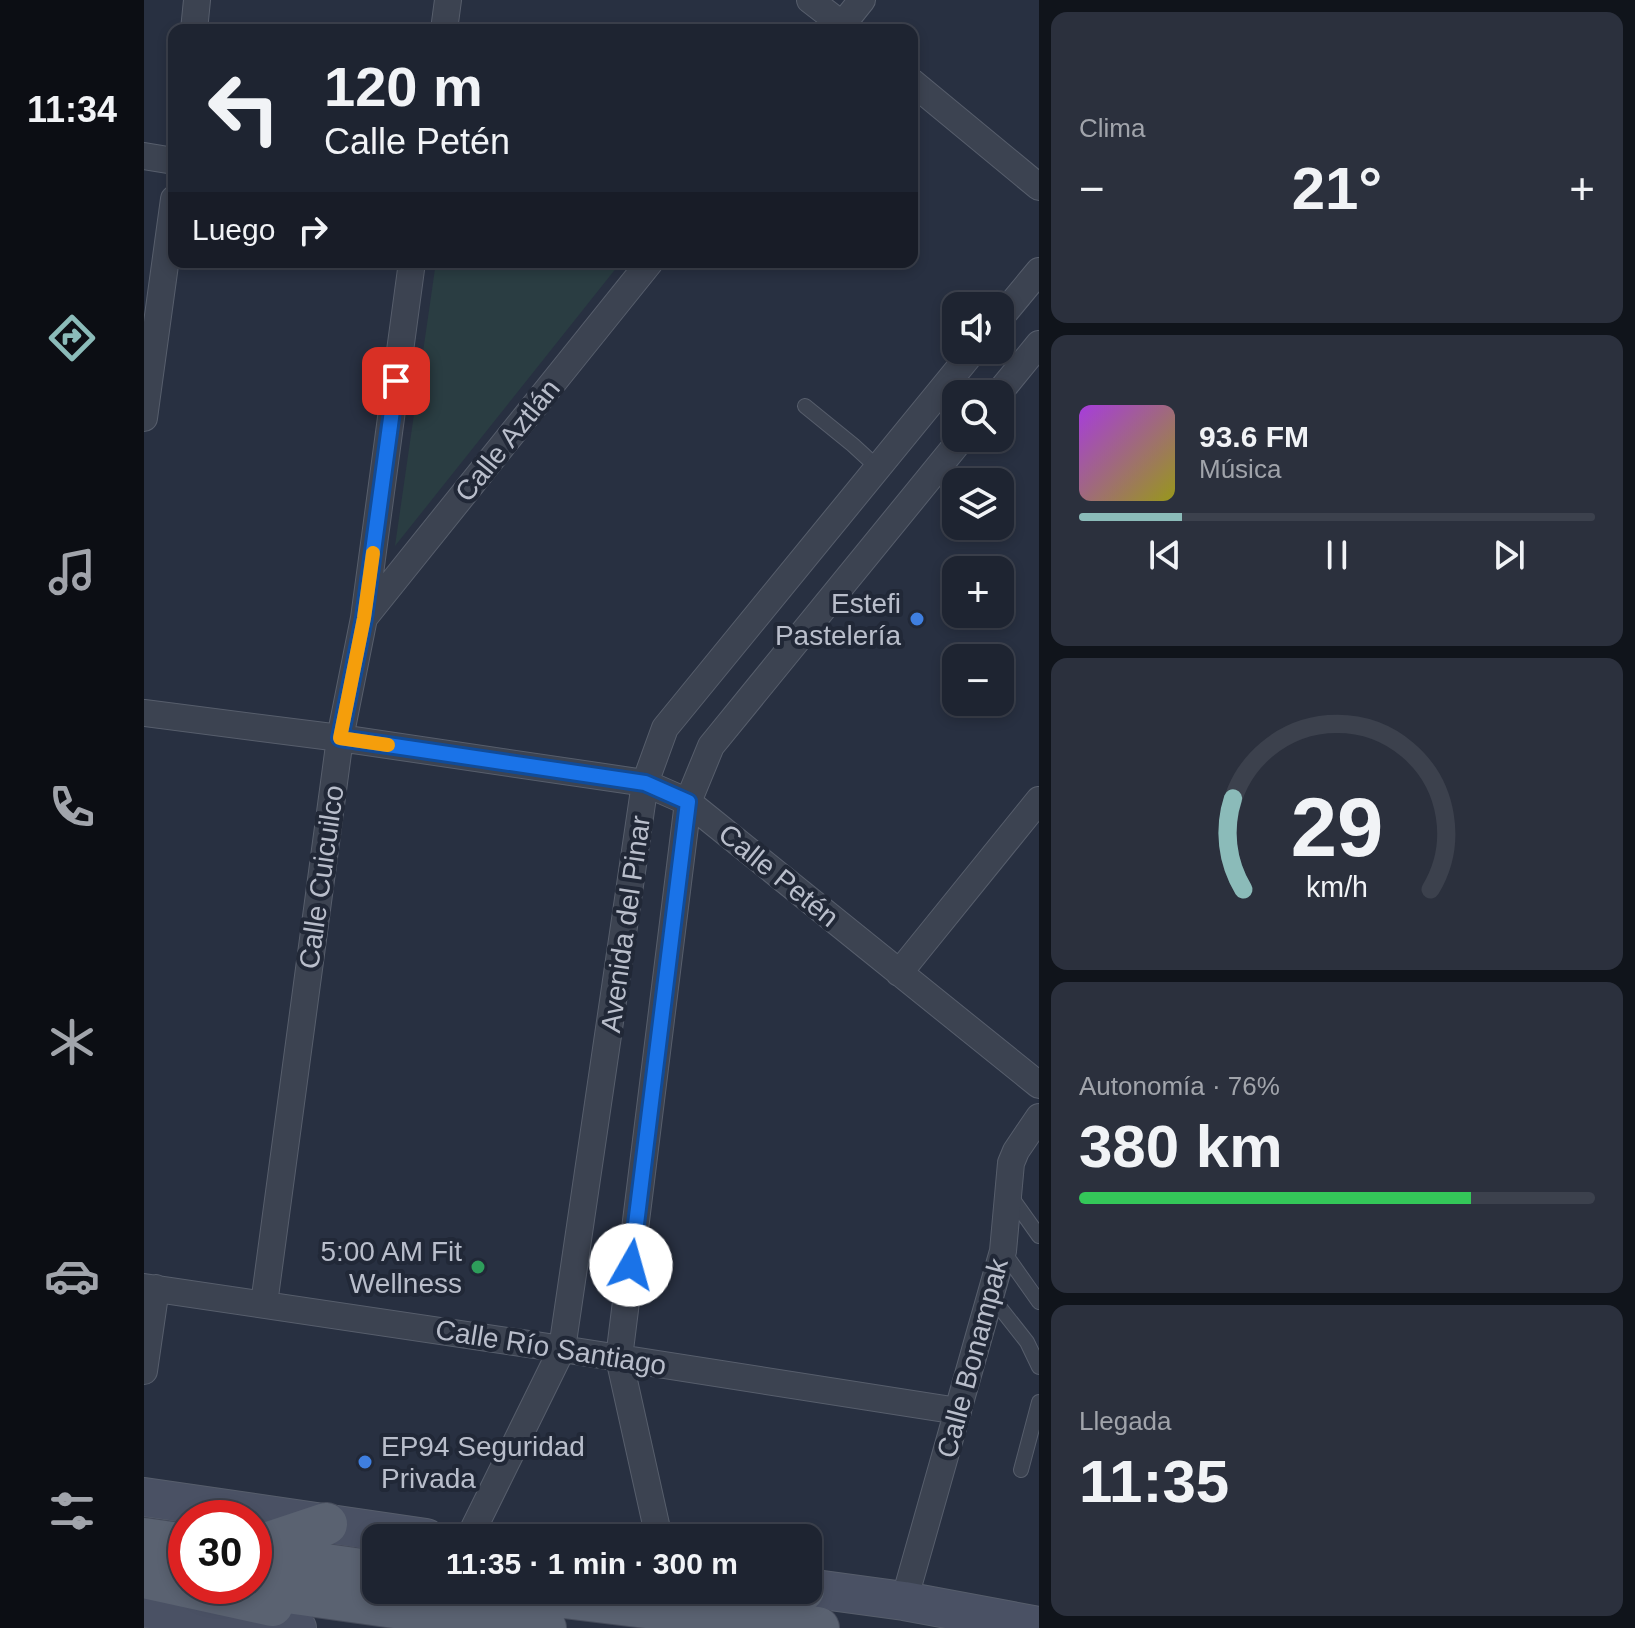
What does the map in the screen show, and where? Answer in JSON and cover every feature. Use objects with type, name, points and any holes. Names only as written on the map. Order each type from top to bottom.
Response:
[{"type":"main road","points":[[144,1497],[362,1529]]},
{"type":"main road","points":[[272,1542],[326,1524]]},
{"type":"main road","points":[[144,1539],[168,1542]]},
{"type":"main road","points":[[272,1558],[362,1570]]},
{"type":"main road","points":[[144,1574],[168,1576]]},
{"type":"main road","points":[[144,1574],[374,1628]]},
{"type":"main road","points":[[272,1590],[545,1628]]},
{"type":"main road","points":[[822,1591],[904,1601],[1039,1626]]},
{"type":"main road","points":[[623,1604],[818,1628]]},
{"type":"main road","points":[[713,1615],[753,1604]]},
{"type":"main road","points":[[144,1608],[297,1628]]},
{"type":"street","points":[[195,24],[197,0]]},
{"type":"street","points":[[445,24],[448,0]]},
{"type":"street","points":[[810,0],[838,24]]},
{"type":"street","points":[[846,24],[862,0]]},
{"type":"street","points":[[918,87],[1039,187]]},
{"type":"street","points":[[144,156],[168,160]]},
{"type":"street","points":[[144,418],[168,243]]},
{"type":"street","name":"Calle Cuicuilco","points":[[264,1304],[340,738],[364,618],[411,268]]},
{"type":"street","name":"Calle Aztlán","points":[[364,618],[645,268]]},
{"type":"street","points":[[1014,301],[1039,271]]},
{"type":"street","points":[[1009,380],[1039,344]]},
{"type":"street","name":"Avenida del Pinar","points":[[476,1524],[562,1349],[645,783],[665,728],[963,364]]},
{"type":"street","name":"Avenida del Pinar","points":[[656,1524],[619,1358],[688,802],[711,746],[951,452]]},
{"type":"street","name":"Calle Petén","points":[[144,713],[645,783],[688,802],[1039,1085]]},
{"type":"street","points":[[899,973],[1039,800]]},
{"type":"street","name":"Calle Bonampak","points":[[904,1601],[1003,1251],[1011,1163],[1039,1117]]},
{"type":"street","points":[[144,1371],[150,1288]]},
{"type":"street","name":"Calle Río Santiago","points":[[150,1288],[958,1411]]},
{"type":"lane","points":[[805,406],[878,468]]},
{"type":"lane","points":[[1009,1194],[1039,1236]]},
{"type":"lane","points":[[1003,1251],[1039,1302]]},
{"type":"lane","points":[[990,1295],[1027,1342],[1039,1367]]},
{"type":"lane","points":[[1021,1470],[1039,1402]]},
{"type":"green space","points":[[435,268],[616,268],[395,546]]},
{"type":"slow traffic","points":[[373,553],[364,618],[340,738],[388,745]]},
{"type":"place","name":"Estefi Pastelería","points":[[917,619]]},
{"type":"place","name":"5:00 AM Fit Wellness","points":[[478,1267]]},
{"type":"place","name":"EP94 Seguridad Privada","points":[[365,1462]]},
{"type":"route","points":[[396,381],[364,618],[340,738],[645,783],[688,802],[631,1265]]}]
